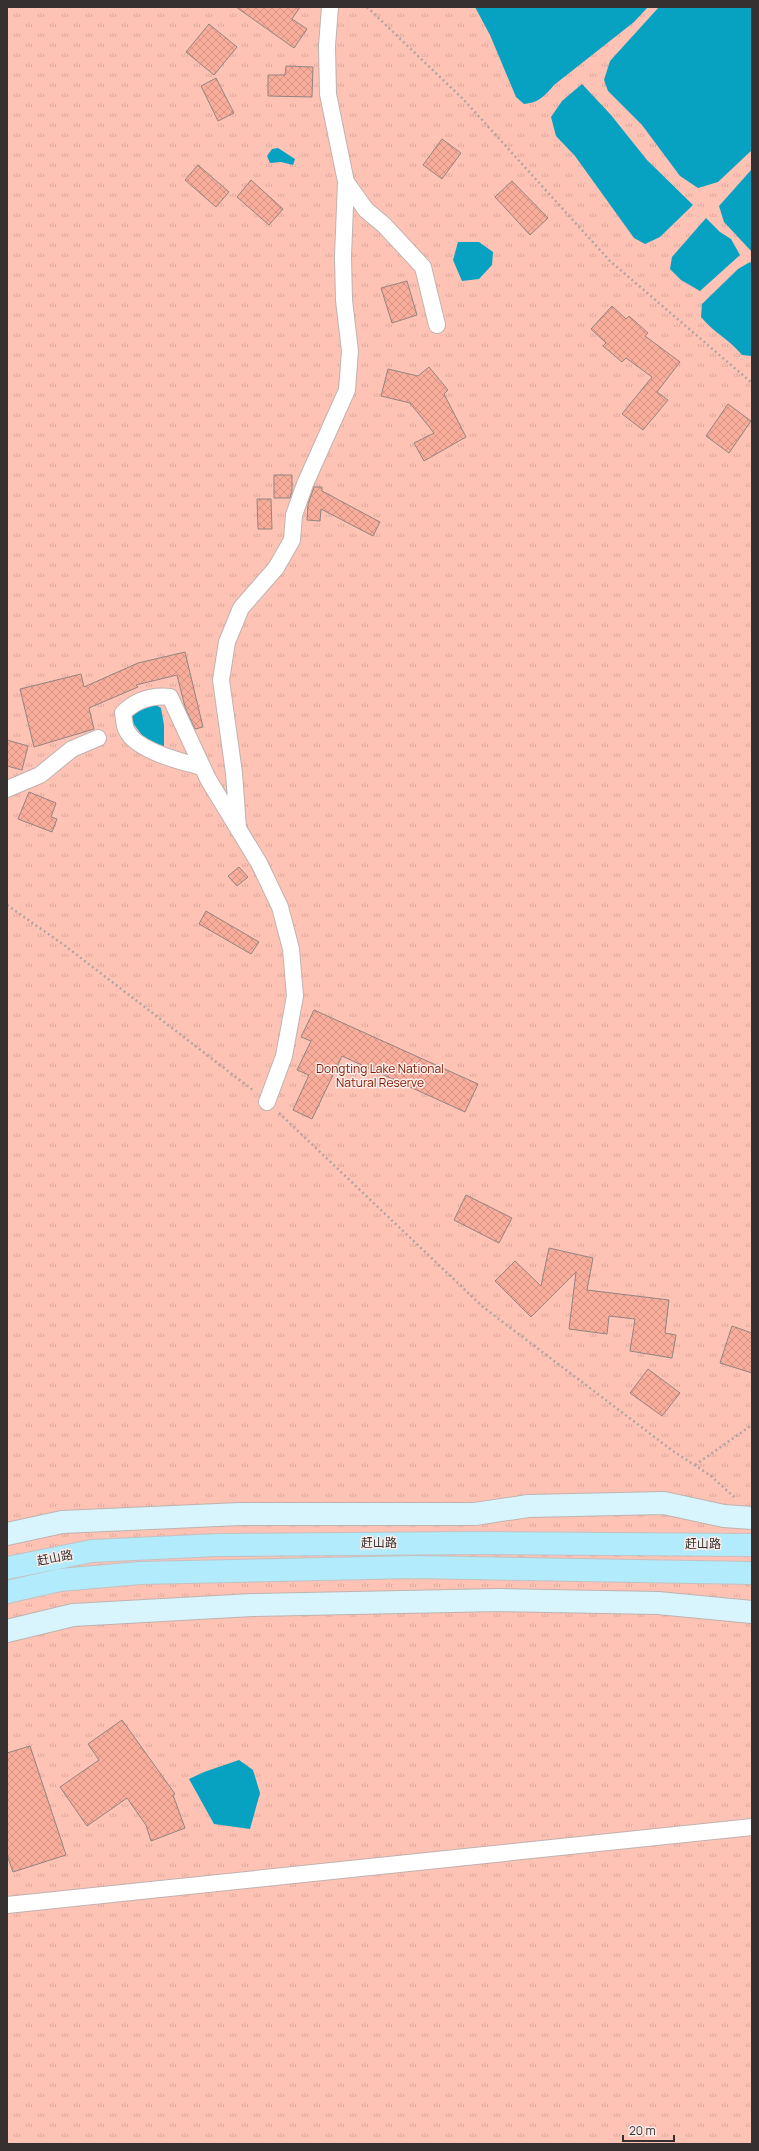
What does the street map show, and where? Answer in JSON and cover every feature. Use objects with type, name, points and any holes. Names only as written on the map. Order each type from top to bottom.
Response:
[{"type":"main road","points":[[7,1534],[62,1522],[240,1514],[475,1514],[528,1506],[664,1503],[724,1516],[752,1518]]},
{"type":"main road","name":"赶山路","points":[[7,1568],[92,1551],[218,1545],[472,1543],[752,1545]]},
{"type":"main road","name":"赶山路","points":[[7,1592],[60,1580],[148,1573],[414,1567],[752,1573]]},
{"type":"main road","points":[[7,1630],[73,1615],[268,1605],[509,1600],[658,1603],[752,1612]]},
{"type":"street","points":[[238,828],[234,773],[221,680],[228,642],[241,608],[276,568],[292,540],[294,515],[305,484],[348,390],[350,351],[344,300],[343,256],[346,182],[328,94],[327,46],[330,7]]},
{"type":"street","points":[[346,182],[366,210],[384,225],[423,267],[437,325]]},
{"type":"street","points":[[202,767],[167,757],[139,743],[127,732],[123,713],[133,703],[157,696],[170,697],[202,767],[259,863],[280,908],[291,949],[295,996],[284,1056],[267,1102]]},
{"type":"street","points":[[7,789],[40,774],[72,748],[98,738]]},
{"type":"street","points":[[7,1905],[752,1827]]},
{"type":"path","points":[[367,7],[463,100],[610,261],[752,383]]},
{"type":"path","points":[[7,905],[64,945],[267,1102],[483,1307],[586,1386],[695,1466],[711,1476],[736,1500]]},
{"type":"path","points":[[695,1466],[752,1425]]},
{"type":"green space","name":"Dongting Lake National Natural Reserve","points":[[7,7],[752,7],[752,2144],[7,2144]]},
{"type":"water","points":[[475,7],[648,7],[634,22],[554,85],[541,98],[524,104],[516,97],[490,35]]},
{"type":"water","points":[[659,7],[752,7],[752,150],[718,182],[698,188],[680,176],[642,125],[608,91],[604,80],[610,61]]},
{"type":"water","points":[[582,84],[611,115],[647,160],[693,205],[660,237],[645,244],[634,238],[575,156],[556,136],[551,117],[562,101]]},
{"type":"water","points":[[278,148],[295,159],[293,165],[281,162],[270,163],[267,156],[272,149]]},
{"type":"water","points":[[752,169],[752,252],[724,222],[719,206]]},
{"type":"water","points":[[706,218],[720,232],[731,239],[740,255],[700,291],[681,280],[670,269],[672,257]]},
{"type":"water","points":[[458,242],[479,242],[493,252],[492,265],[479,279],[462,281],[453,260]]},
{"type":"water","points":[[750,262],[752,264],[751,356],[742,355],[701,317],[702,304],[738,269]]},
{"type":"water","points":[[153,703],[161,708],[164,725],[164,747],[147,742],[133,723],[131,715]]},
{"type":"water","points":[[239,1760],[253,1770],[260,1793],[250,1829],[214,1824],[189,1779],[204,1772]]},
{"type":"building","points":[[236,7],[300,7],[292,19],[307,29],[294,48]]},
{"type":"building","points":[[209,24],[237,47],[214,75],[186,52]]},
{"type":"building","points":[[286,66],[313,67],[312,97],[268,96],[268,75],[285,75]]},
{"type":"building","points":[[216,78],[234,113],[218,121],[201,86]]},
{"type":"building","points":[[442,139],[461,153],[442,179],[423,165]]},
{"type":"building","points":[[198,165],[229,192],[216,207],[185,180]]},
{"type":"building","points":[[251,180],[283,209],[269,225],[237,197]]},
{"type":"building","points":[[512,181],[548,218],[530,235],[495,197]]},
{"type":"building","points":[[407,281],[417,315],[392,323],[381,288]]},
{"type":"building","points":[[612,306],[626,319],[629,316],[648,333],[645,336],[680,362],[657,392],[668,400],[643,430],[622,414],[652,377],[626,358],[622,362],[603,346],[606,343],[591,329]]},
{"type":"building","points":[[429,367],[448,390],[444,394],[466,437],[424,461],[414,443],[434,433],[410,403],[381,396],[388,369],[418,376]]},
{"type":"building","points":[[728,404],[751,421],[729,453],[706,436]]},
{"type":"building","points":[[274,475],[292,475],[292,491],[290,498],[274,498]]},
{"type":"building","points":[[314,487],[322,487],[322,491],[380,522],[373,536],[321,509],[320,521],[307,520],[308,504]]},
{"type":"building","points":[[257,499],[271,499],[272,529],[258,529]]},
{"type":"building","points":[[185,652],[203,727],[195,729],[185,707],[177,675],[136,685],[138,687],[89,708],[94,729],[34,747],[20,689],[81,674],[84,687],[138,663]]},
{"type":"building","points":[[7,740],[28,746],[22,770],[7,766]]},
{"type":"building","points":[[29,792],[56,803],[51,817],[57,819],[52,832],[18,819]]},
{"type":"building","points":[[239,867],[248,877],[237,886],[228,876]]},
{"type":"building","points":[[206,911],[259,942],[251,954],[199,924]]},
{"type":"building","points":[[314,1010],[478,1084],[465,1112],[342,1056],[312,1119],[293,1110],[309,1075],[297,1070],[311,1041],[301,1037]]},
{"type":"building","points":[[466,1195],[512,1218],[499,1243],[454,1220]]},
{"type":"building","points":[[549,1248],[593,1258],[587,1290],[669,1300],[665,1333],[676,1335],[672,1358],[630,1351],[635,1319],[609,1316],[607,1334],[569,1329],[576,1272],[531,1317],[495,1281],[515,1261],[541,1286]]},
{"type":"building","points":[[732,1326],[752,1333],[752,1373],[720,1363]]},
{"type":"building","points":[[648,1369],[680,1393],[662,1416],[630,1393]]},
{"type":"building","points":[[122,1720],[175,1794],[173,1795],[185,1828],[151,1841],[146,1825],[127,1798],[87,1826],[60,1787],[99,1760],[88,1744]]},
{"type":"building","points":[[30,1746],[66,1855],[13,1872],[7,1855],[7,1753]]}]
